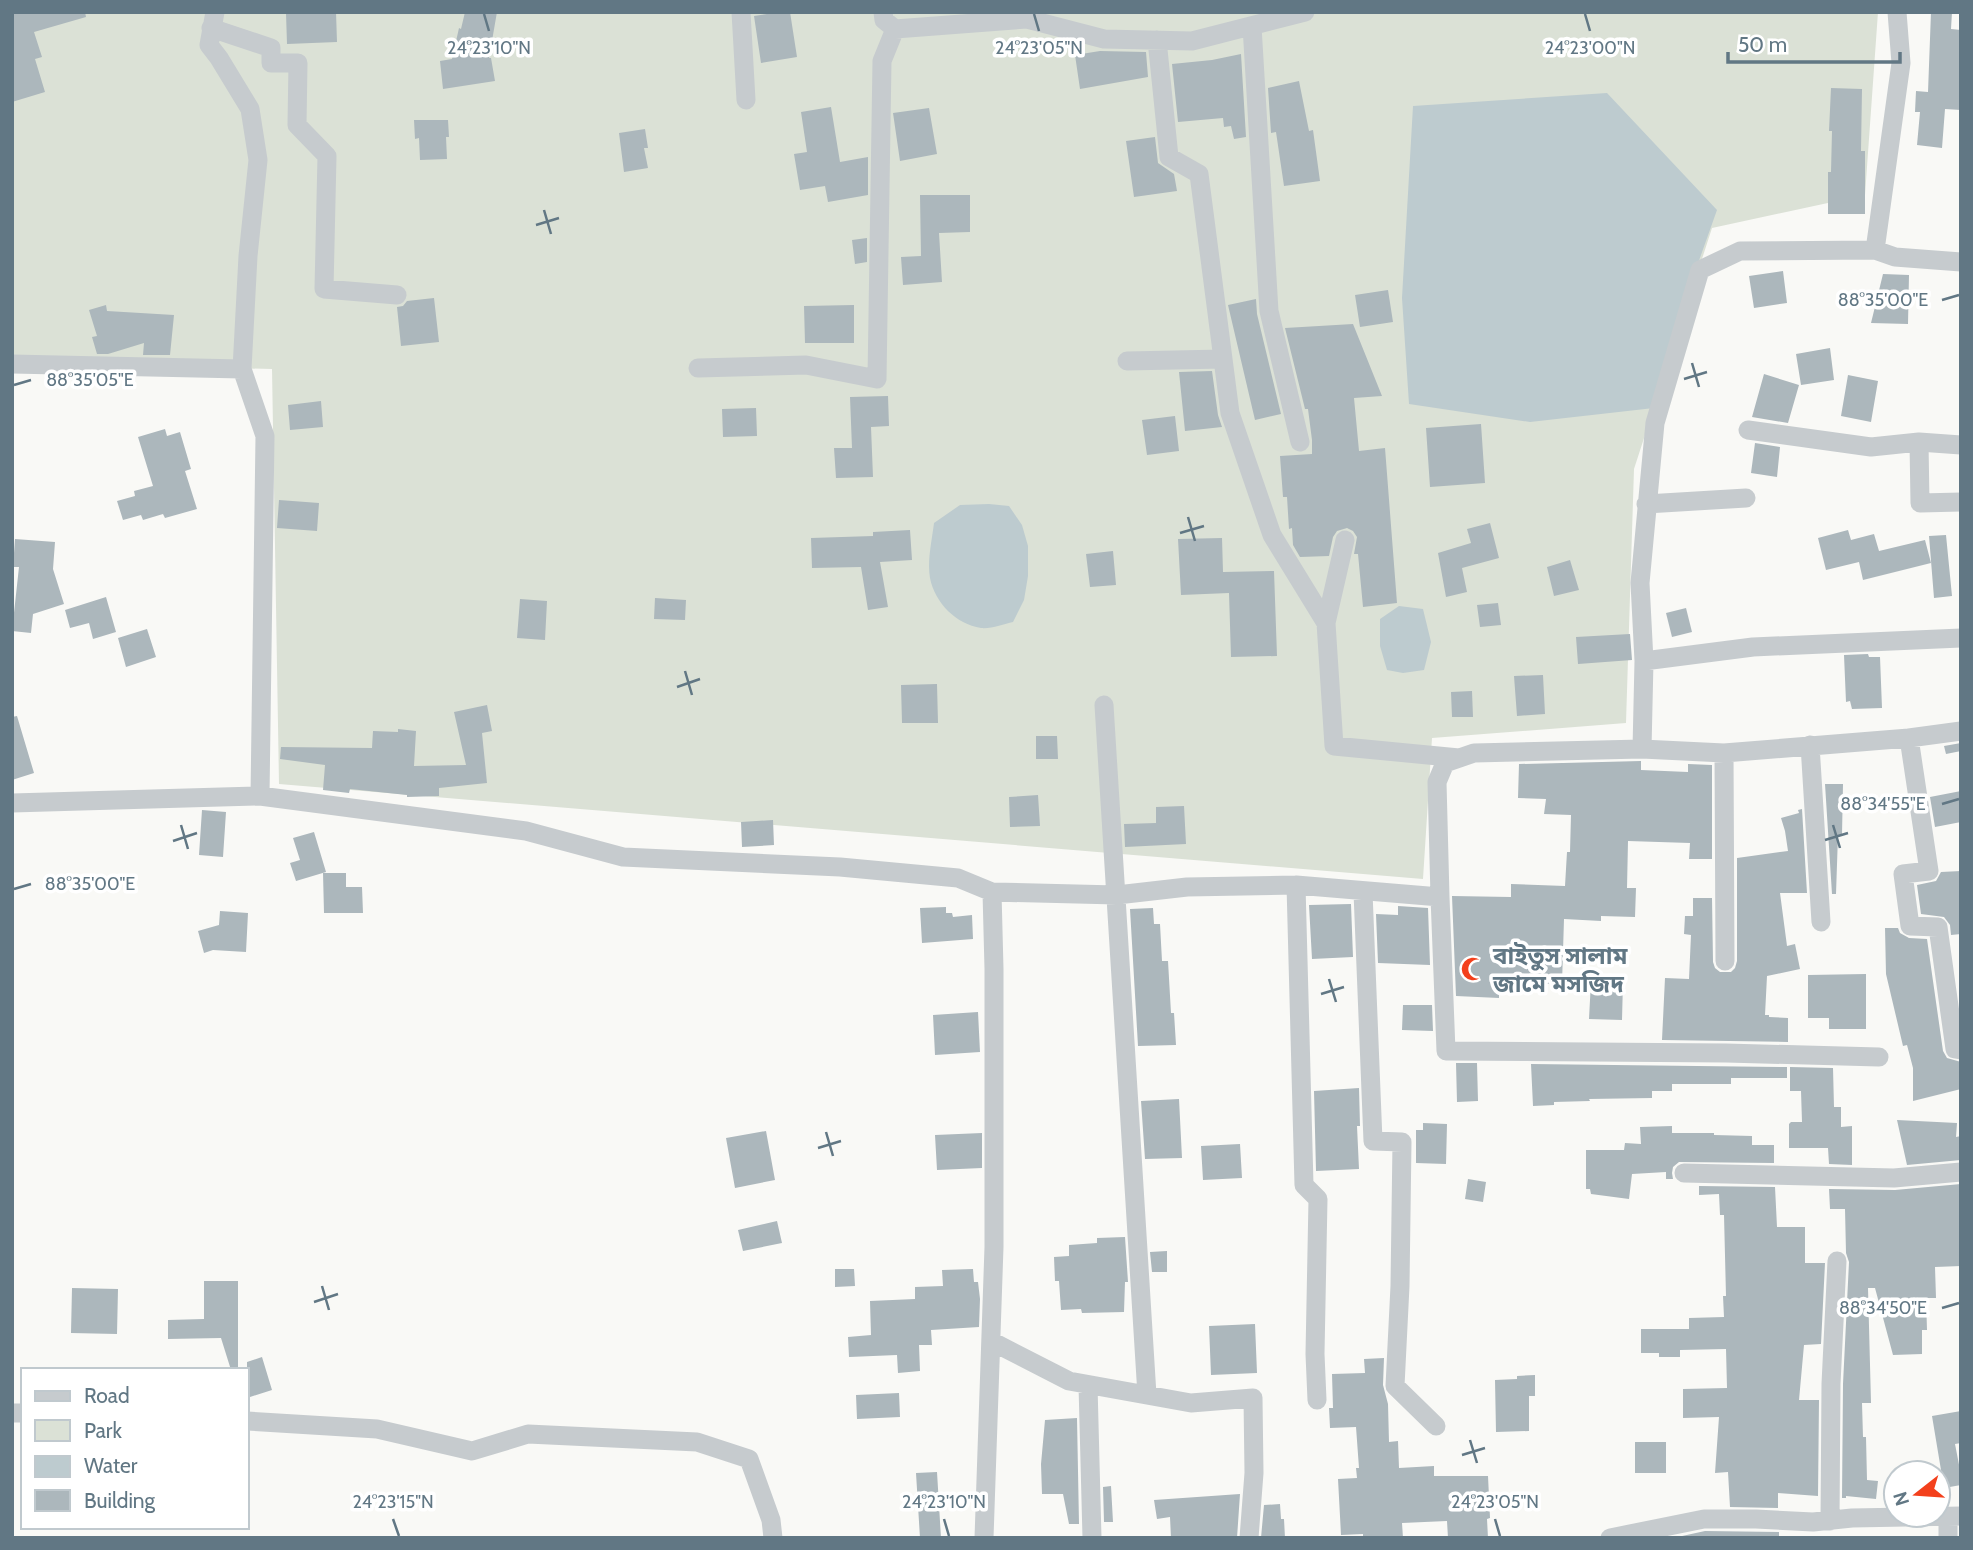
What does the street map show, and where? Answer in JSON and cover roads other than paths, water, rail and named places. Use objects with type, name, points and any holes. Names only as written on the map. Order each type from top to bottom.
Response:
[{"type":"street","points":[[741,12],[746,100]]},
{"type":"street","points":[[883,12],[884,20],[895,29],[1027,19],[1104,39],[1192,41],[1305,12]]},
{"type":"street","points":[[1875,250],[1901,63],[1897,12]]},
{"type":"street","points":[[260,796],[264,436],[242,369],[248,256],[258,160],[250,109],[209,45],[213,20],[271,48],[271,63],[298,63],[298,125],[327,156],[324,289],[397,295]]},
{"type":"street","points":[[1252,26],[1269,311],[1300,442]]},
{"type":"street","points":[[698,368],[806,365],[877,379],[882,61],[895,29]]},
{"type":"street","points":[[1157,40],[1169,157],[1199,174],[1230,413],[1272,536],[1326,622]]},
{"type":"street","points":[[1642,749],[1644,661],[1640,583],[1655,423],[1700,270],[1740,251],[1875,250],[1895,257],[1961,262]]},
{"type":"street","points":[[1127,361],[1223,359]]},
{"type":"street","points":[[12,364],[242,369]]},
{"type":"street","points":[[1748,430],[1871,447],[1919,442],[1961,445]]},
{"type":"street","points":[[1919,442],[1920,503],[1961,502]]},
{"type":"street","points":[[1646,503],[1746,498]]},
{"type":"street","points":[[1345,540],[1326,622],[1334,746],[1460,758]]},
{"type":"street","points":[[1644,661],[1753,647],[1961,638]]},
{"type":"street","points":[[1104,705],[1147,1395]]},
{"type":"street","points":[[1880,1057],[1446,1051],[1437,782],[1445,763],[1474,753],[1642,749],[1724,753],[1909,738],[1961,731]]},
{"type":"street","points":[[1909,738],[1929,871],[1903,874],[1910,926],[1938,927],[1955,1049],[1961,1049]]},
{"type":"street","points":[[1810,745],[1821,922]]},
{"type":"street","points":[[1724,753],[1725,961]]},
{"type":"street","points":[[12,803],[260,796],[526,831],[623,857],[840,867],[958,878],[992,892],[1116,895],[1187,887],[1296,885],[1440,897]]},
{"type":"street","points":[[1296,885],[1304,1185],[1318,1199],[1315,1354],[1318,1400]]},
{"type":"street","points":[[984,1538],[994,1247],[992,892]]},
{"type":"street","points":[[1363,892],[1373,1141],[1402,1142],[1400,1286],[1395,1386],[1436,1426]]},
{"type":"street","points":[[1684,1172],[1895,1178],[1961,1172]]},
{"type":"street","points":[[1830,1521],[1831,1384],[1837,1261]]},
{"type":"street","points":[[991,1341],[1069,1381],[1191,1403],[1253,1398],[1254,1473],[1249,1538]]},
{"type":"street","points":[[1088,1385],[1092,1538]]},
{"type":"street","points":[[248,1422],[377,1429],[472,1451],[528,1434],[697,1442],[749,1459],[771,1520],[773,1538]]},
{"type":"street","points":[[1610,1538],[1704,1519],[1814,1522],[1852,1518],[1955,1516],[1948,1538]]},
{"type":"street","points":[[1850,1538],[1852,1518]]},
{"type":"water","points":[[1607,93],[1717,210],[1680,314],[1654,408],[1530,422],[1409,404],[1402,298],[1413,106]]},
{"type":"water","points":[[960,505],[1009,506],[1022,525],[1028,546],[1028,576],[1024,600],[1013,622],[981,628],[963,622],[942,604],[930,578],[929,558],[934,523]]},
{"type":"water","points":[[1399,606],[1423,609],[1431,642],[1424,670],[1403,673],[1387,670],[1380,646],[1380,619]]},
{"type":"place","name":"বাইতুস সালাম জামে মসজিদ","points":[[1473,969]]}]
